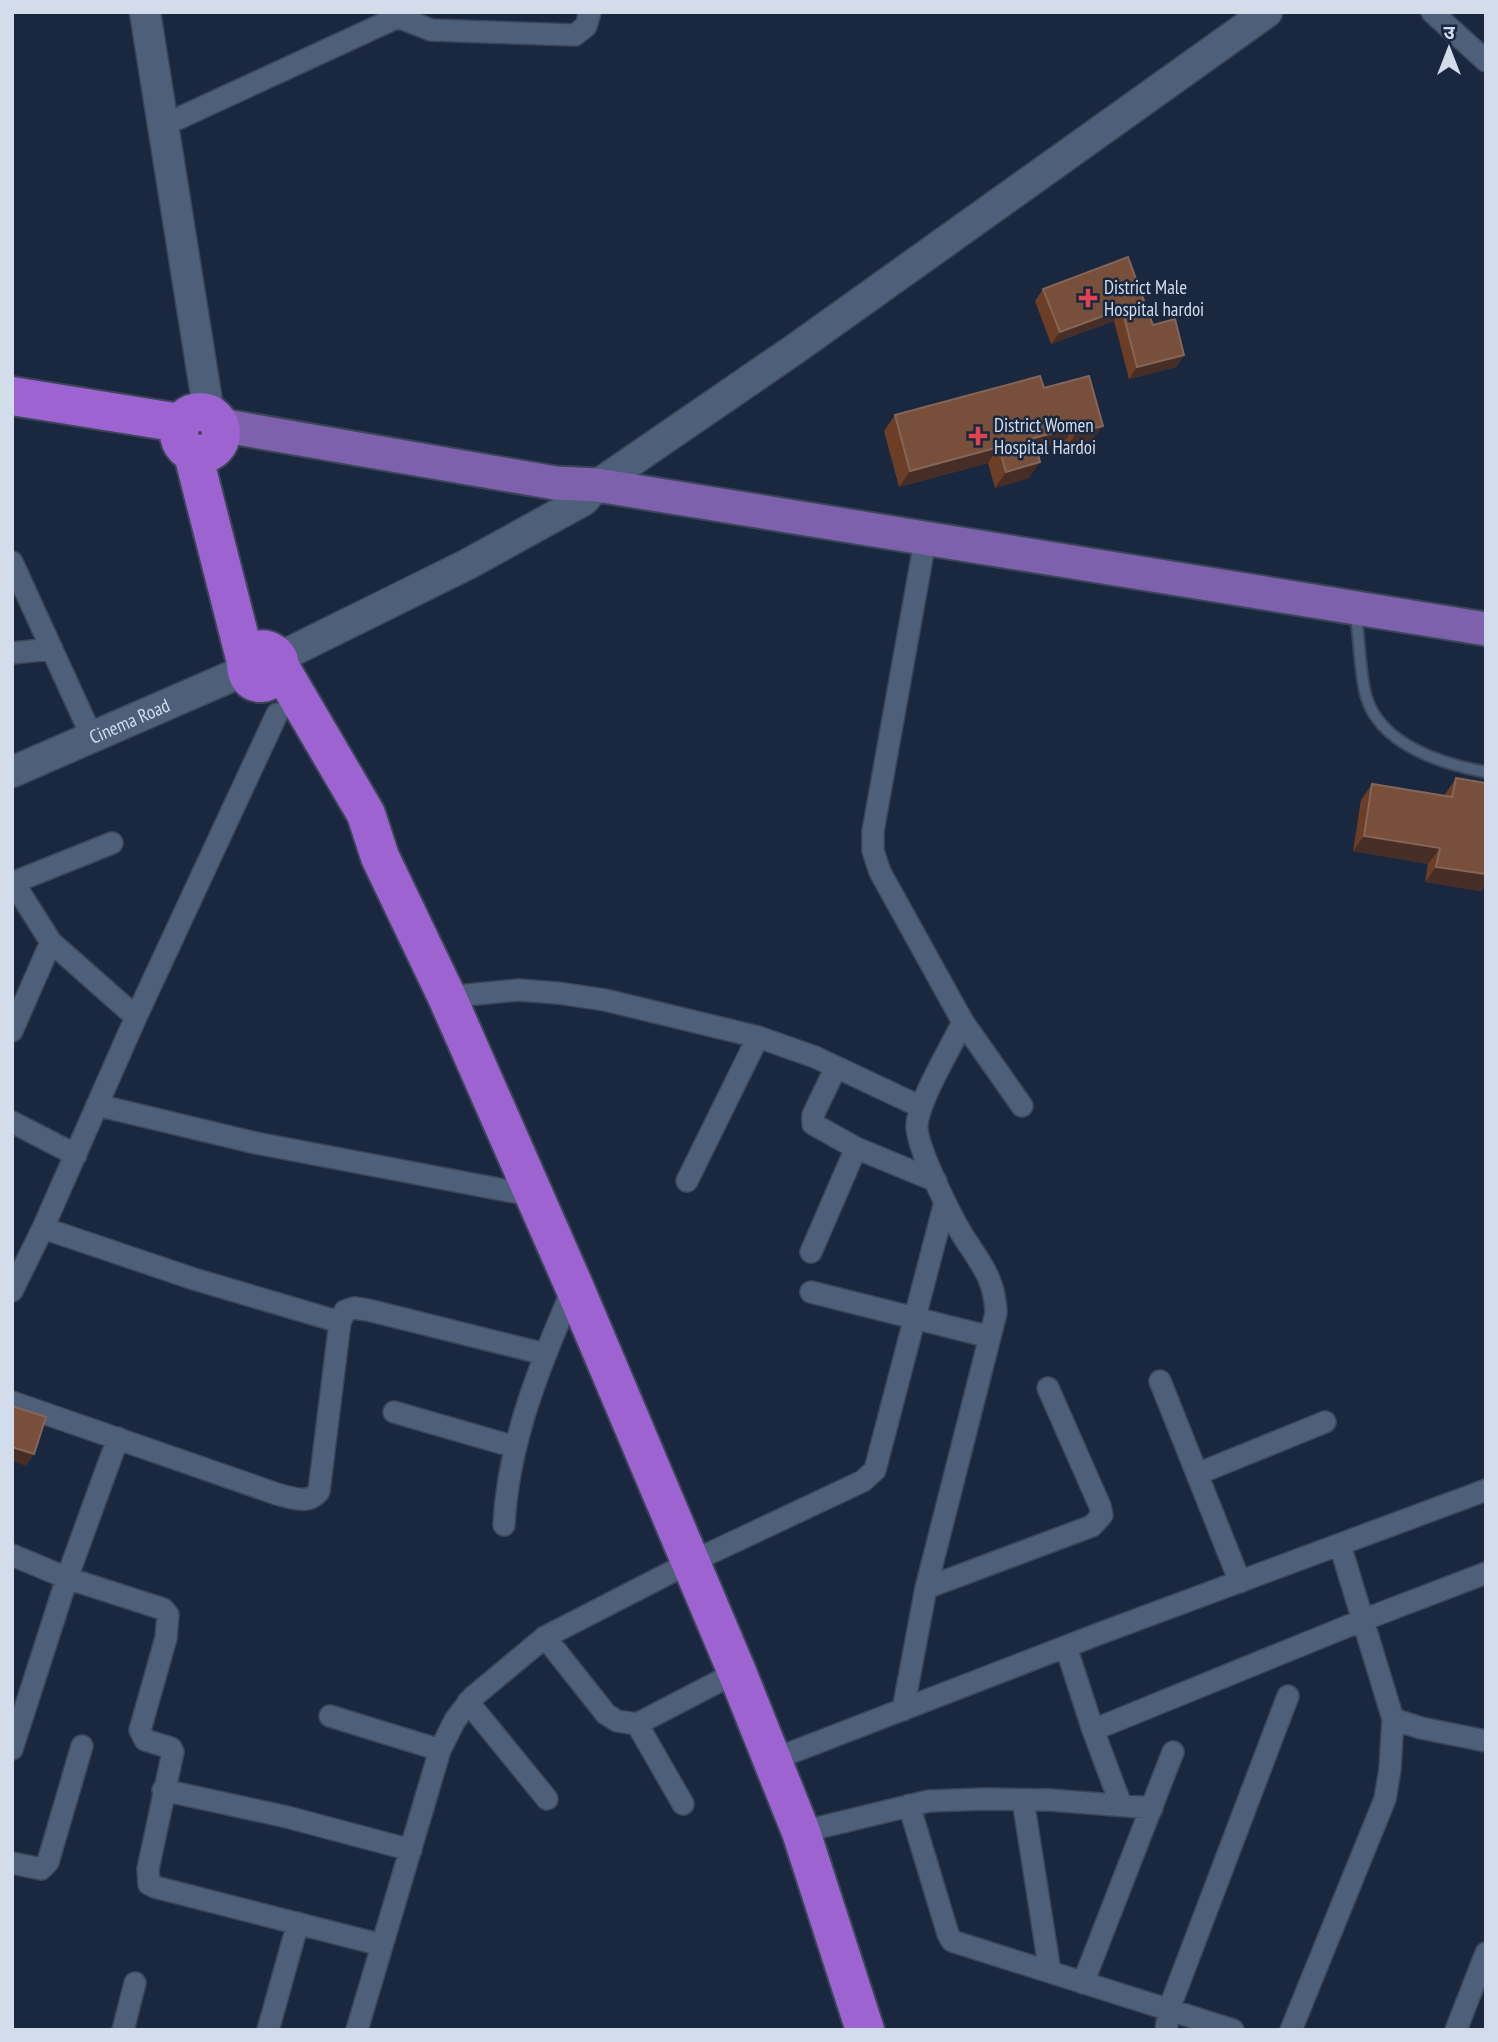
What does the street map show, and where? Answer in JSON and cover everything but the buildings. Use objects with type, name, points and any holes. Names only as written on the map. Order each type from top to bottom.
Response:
[{"type":"highway","points":[[12,396],[202,429],[277,714],[345,821],[380,857]]},
{"type":"highway","points":[[262,665],[366,814],[380,857],[447,997],[574,1286],[737,1672],[801,1832],[865,2030]]},
{"type":"main road","points":[[202,429],[555,483],[591,493],[923,552],[1486,646]]},
{"type":"main road","points":[[591,493],[1486,629]]},
{"type":"street","points":[[126,12],[202,429]]},
{"type":"street","points":[[145,12],[202,429]]},
{"type":"street","points":[[162,126],[397,14],[431,30],[575,35],[586,26],[590,12]]},
{"type":"street","name":"Cinema Road","points":[[12,772],[262,665],[468,564],[591,493],[1267,12]]},
{"type":"street","points":[[1432,12],[1486,61]]},
{"type":"street","points":[[923,552],[873,831],[873,850],[880,872],[963,1022],[1022,1106]]},
{"type":"street","points":[[12,562],[92,737]]},
{"type":"street","points":[[12,653],[52,649]]},
{"type":"street","points":[[12,1291],[277,714]]},
{"type":"street","points":[[112,843],[13,883],[51,943],[136,1017]]},
{"type":"street","points":[[12,1031],[51,943]]},
{"type":"street","points":[[447,997],[518,990],[606,1000],[758,1037],[836,1067],[921,1107]]},
{"type":"street","points":[[903,1710],[926,1588],[996,1313],[991,1281],[954,1221],[917,1136],[921,1107],[963,1022]]},
{"type":"street","points":[[687,1181],[758,1037]]},
{"type":"street","points":[[836,1067],[813,1115],[813,1124],[856,1148],[936,1181]]},
{"type":"street","points":[[97,1105],[256,1143],[534,1196]]},
{"type":"street","points":[[12,1122],[75,1155]]},
{"type":"street","points":[[811,1252],[856,1148]]},
{"type":"street","points":[[356,2030],[440,1750],[455,1720],[468,1702],[545,1637],[690,1563],[863,1481],[874,1470],[946,1202]]},
{"type":"street","points":[[43,1228],[194,1279],[340,1322]]},
{"type":"street","points":[[503,1525],[515,1447],[545,1354],[574,1286]]},
{"type":"street","points":[[811,1292],[990,1337]]},
{"type":"street","points":[[12,1402],[296,1499],[314,1497],[319,1490],[340,1322],[345,1311],[354,1308],[545,1354]]},
{"type":"street","points":[[1160,1381],[1240,1582]]},
{"type":"street","points":[[926,1588],[1092,1525],[1102,1515],[1048,1388]]},
{"type":"street","points":[[394,1412],[515,1447]]},
{"type":"street","points":[[1197,1474],[1325,1422]]},
{"type":"street","points":[[12,1749],[67,1578],[118,1438]]},
{"type":"street","points":[[772,1759],[1486,1490]]},
{"type":"street","points":[[1291,2030],[1385,1799],[1390,1769],[1393,1719],[1340,1545]]},
{"type":"street","points":[[12,1555],[67,1578],[163,1609],[168,1615],[166,1638],[140,1730],[145,1740],[171,1748],[173,1752],[148,1869],[149,1884],[382,1945]]},
{"type":"street","points":[[1093,1730],[1486,1573]]},
{"type":"street","points":[[545,1637],[606,1714],[617,1721],[637,1724],[737,1672]]},
{"type":"street","points":[[1066,1647],[1121,1805]]},
{"type":"street","points":[[1168,2020],[1288,1696]]},
{"type":"street","points":[[468,1702],[547,1799]]},
{"type":"street","points":[[330,1716],[440,1750]]},
{"type":"street","points":[[1393,1719],[1421,1728],[1486,1741]]},
{"type":"street","points":[[637,1724],[683,1804]]},
{"type":"street","points":[[12,1863],[41,1869],[48,1862],[82,1746]]},
{"type":"street","points":[[1083,1983],[1173,1752]]},
{"type":"street","points":[[163,1790],[287,1817],[411,1850]]},
{"type":"street","points":[[1023,1800],[1050,1972]]},
{"type":"street","points":[[801,1832],[909,1805],[943,1801],[1023,1800],[1152,1808]]},
{"type":"street","points":[[909,1805],[952,1941],[1083,1983],[1168,2020],[1233,2030]]},
{"type":"street","points":[[268,2030],[298,1923]]},
{"type":"street","points":[[1456,2030],[1486,1953]]},
{"type":"street","points":[[122,2030],[135,1983]]},
{"type":"lane","points":[[1357,625],[1366,697],[1380,722],[1404,743],[1456,766],[1486,772]]},
{"type":"place","name":"District Male Hospital hardoi","points":[[1088,298]]},
{"type":"place","name":"District Women Hospital Hardoi","points":[[978,436]]}]
